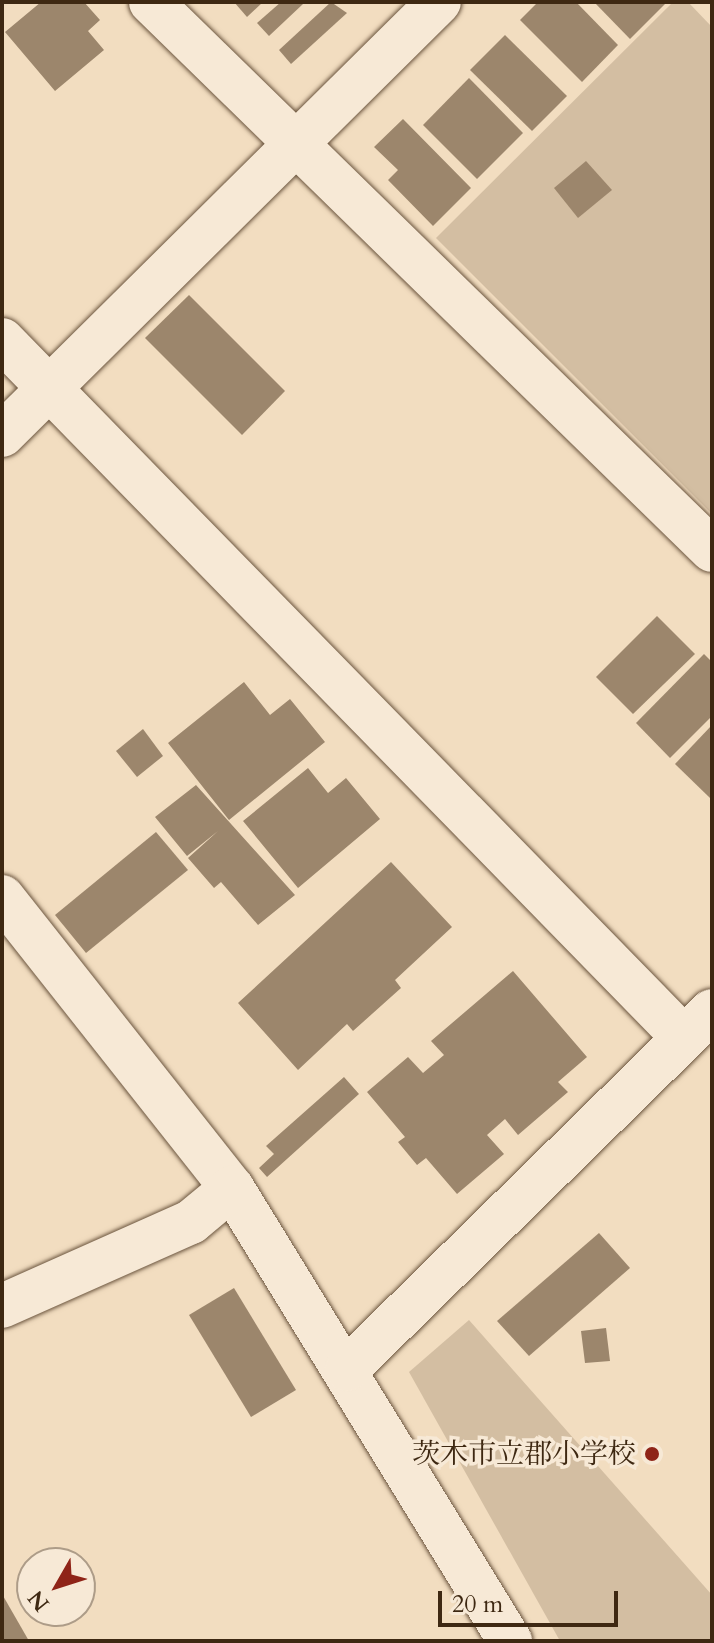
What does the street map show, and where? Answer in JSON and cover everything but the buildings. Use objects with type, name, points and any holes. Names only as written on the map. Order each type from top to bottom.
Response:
[{"type":"street","points":[[151,2],[293,145],[712,550]]},
{"type":"street","points":[[2,435],[439,2]]},
{"type":"street","points":[[2,340],[698,1025],[347,1369]]},
{"type":"street","points":[[2,897],[232,1188],[347,1369],[510,1641]]},
{"type":"street","points":[[2,1306],[191,1222],[232,1188]]},
{"type":"shaded area","points":[[673,2],[688,2],[712,27],[712,514],[436,238]]},
{"type":"shaded area","points":[[469,1320],[712,1595],[712,1641],[560,1641],[409,1372]]},
{"type":"place","name":"茨木市立郡小学校","points":[[652,1454]]}]
